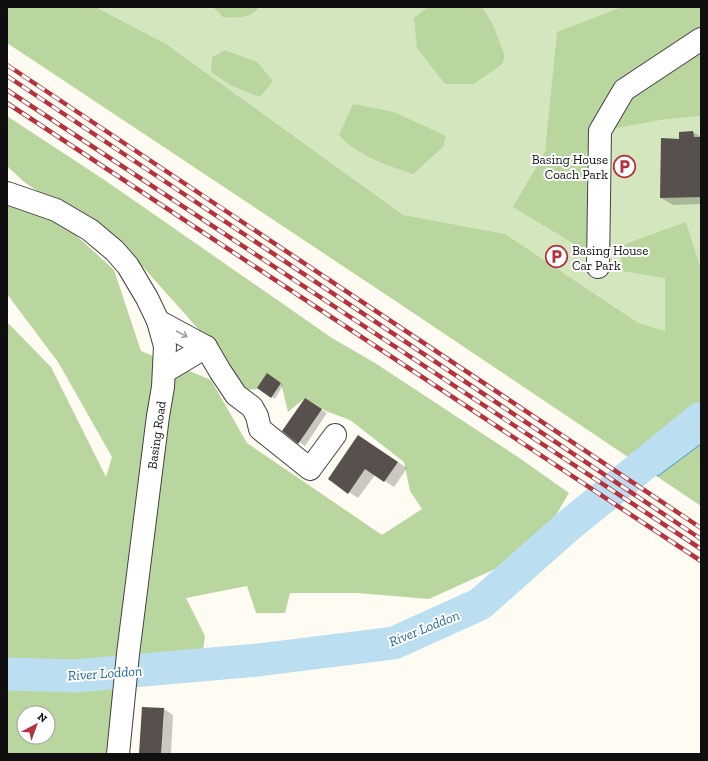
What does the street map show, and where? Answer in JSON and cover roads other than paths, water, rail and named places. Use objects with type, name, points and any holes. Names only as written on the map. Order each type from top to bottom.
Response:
[{"type":"street","points":[[598,267],[600,131],[624,90],[701,39]]},
{"type":"street","name":"Basing Road","points":[[7,193],[56,210],[90,230],[115,250],[128,266],[147,298],[158,321],[165,346],[164,372],[128,654],[118,754]]},
{"type":"street","points":[[158,321],[206,347],[236,395],[252,407],[257,416],[260,429],[310,469],[335,435]]},
{"type":"street","points":[[164,372],[206,347]]},
{"type":"water","points":[[701,412],[701,444],[658,476],[636,463],[675,429]]},
{"type":"waterway","name":"River Loddon","points":[[7,674],[75,676],[258,660],[394,643],[480,604],[568,526],[701,418]]},
{"type":"railway","points":[[7,65],[701,528]]},
{"type":"railway","points":[[7,76],[701,539]]},
{"type":"railway","points":[[7,90],[701,549]]},
{"type":"railway","points":[[7,103],[701,561]]},
{"type":"place","name":"Basing House Coach Park","points":[[624,166]]},
{"type":"place","name":"Basing House Car Park","points":[[556,257]]}]
